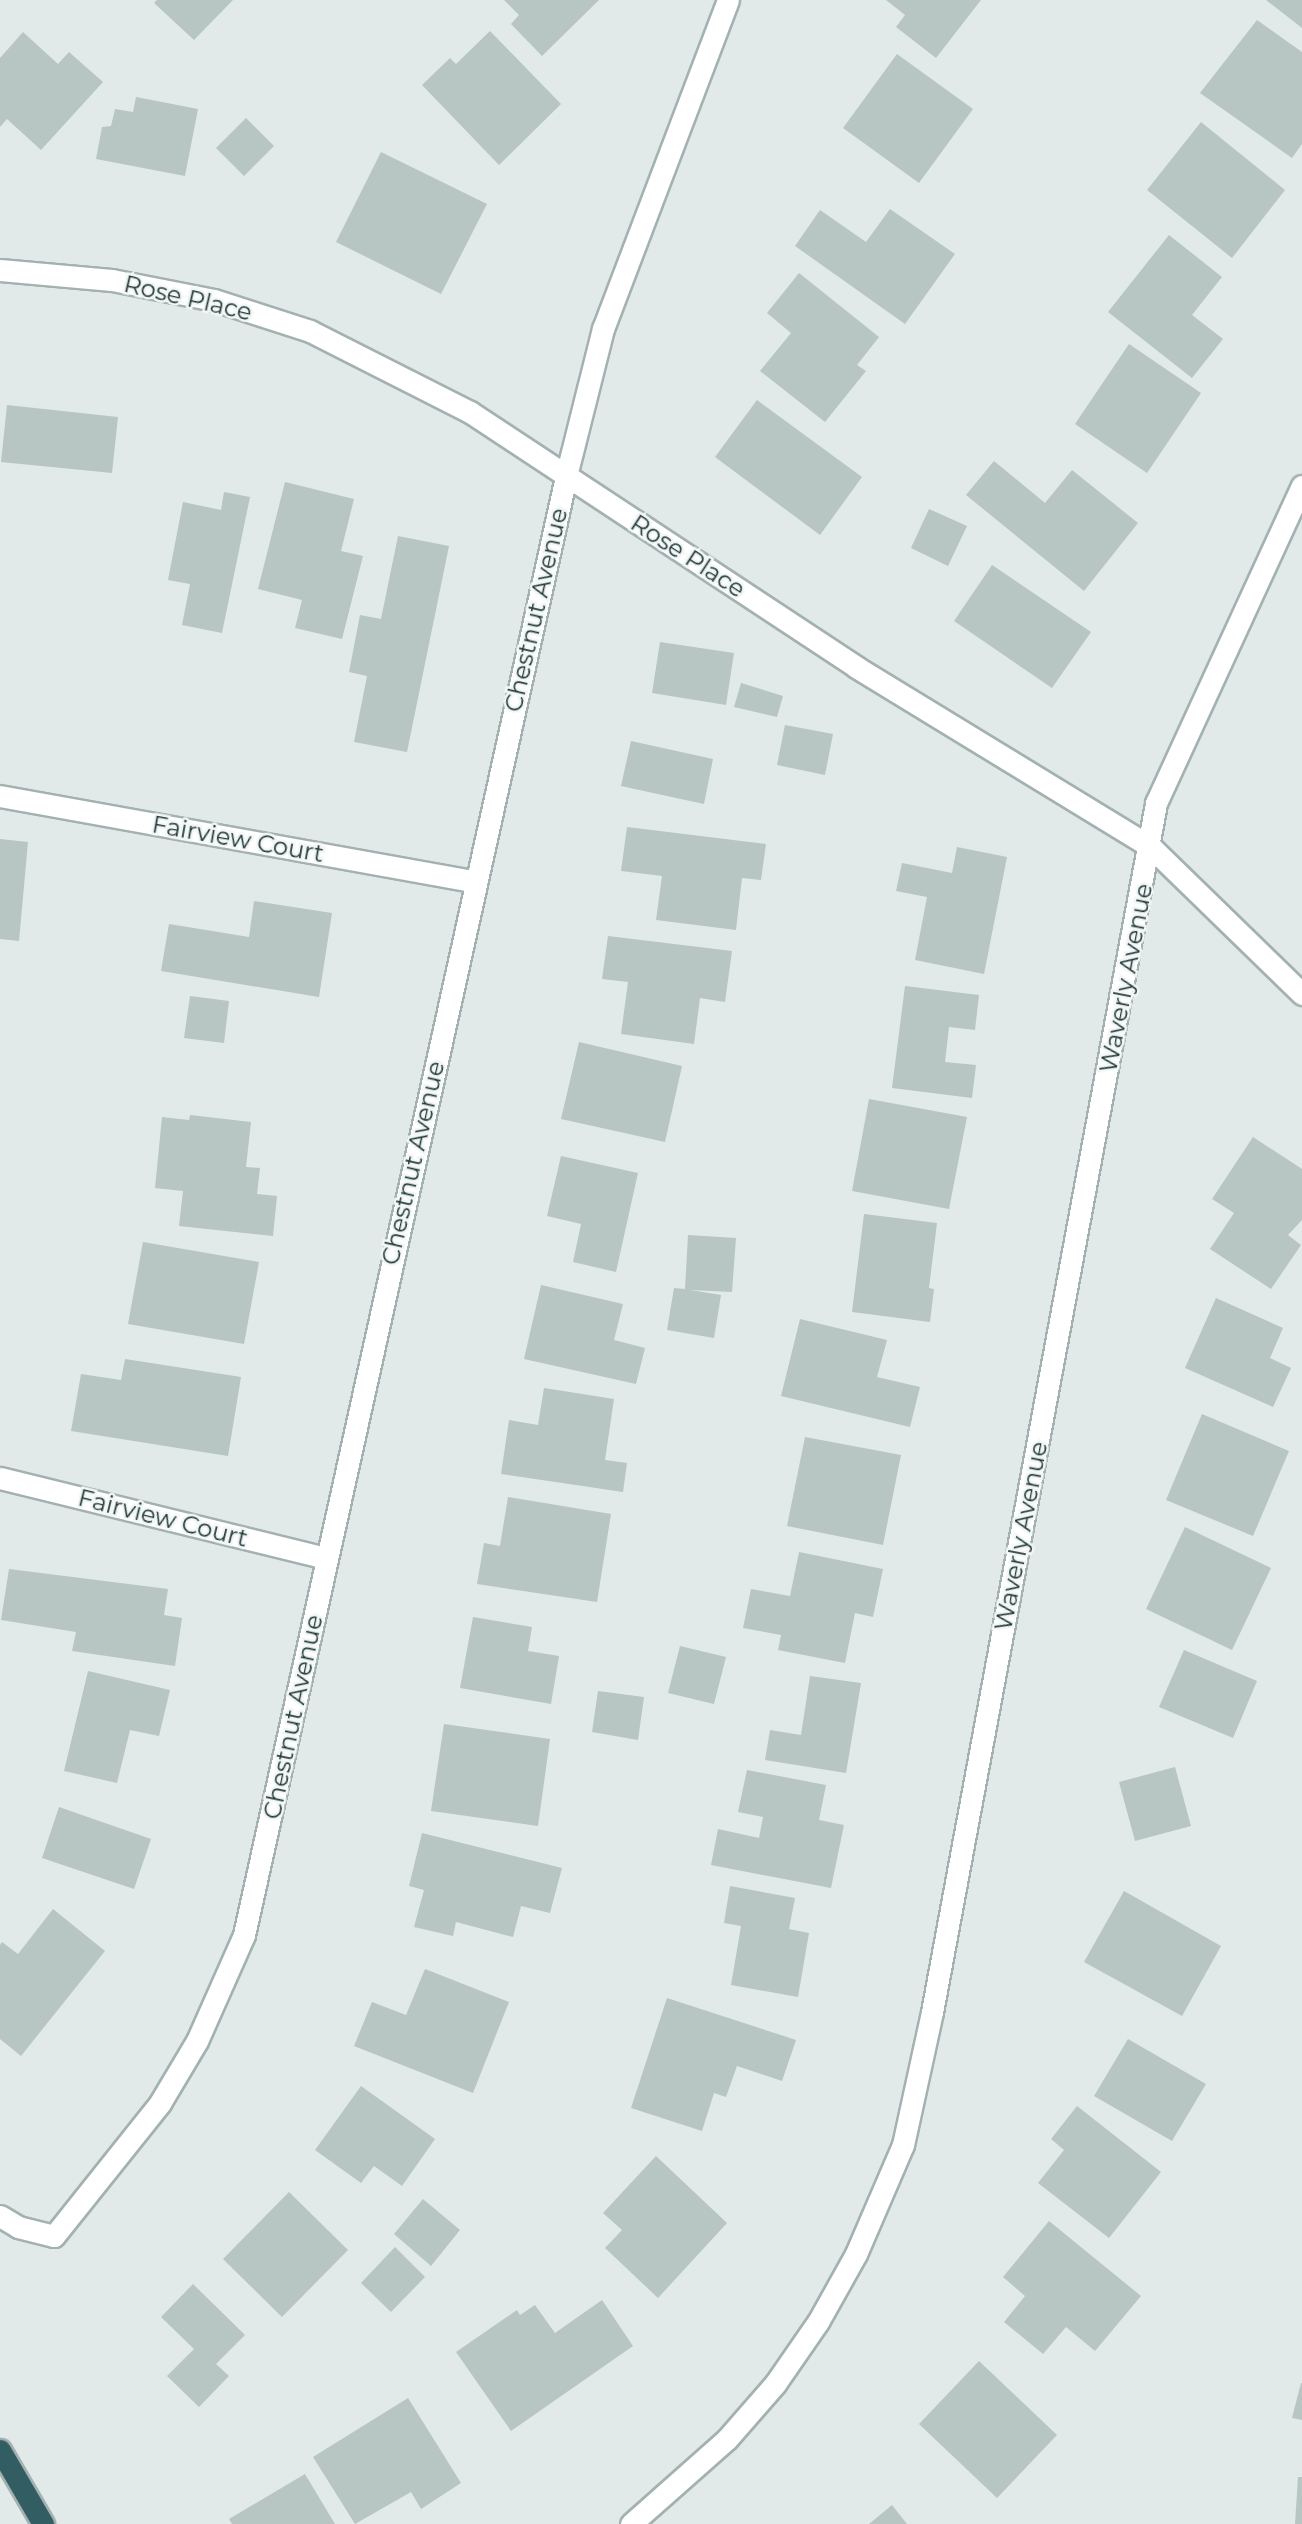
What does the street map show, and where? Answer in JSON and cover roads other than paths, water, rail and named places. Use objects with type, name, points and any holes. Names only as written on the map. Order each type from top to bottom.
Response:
[{"type":"highway","points":[[0,2450],[43,2524]]},
{"type":"street","name":"Chestnut Avenue","points":[[0,2216],[19,2227],[54,2236],[160,2103],[197,2040],[244,1936],[325,1558],[566,476],[603,329],[728,0]]},
{"type":"street","name":"Rose Place","points":[[0,270],[112,280],[214,300],[310,331],[470,412],[856,667],[1151,847],[1302,994]]},
{"type":"street","name":"Waverly Avenue","points":[[631,2524],[727,2439],[775,2384],[818,2322],[856,2253],[903,2145],[932,2012],[1151,847],[1156,803],[1302,486]]},
{"type":"street","name":"Fairview Court","points":[[0,796],[476,883]]},
{"type":"street","name":"Fairview Court","points":[[0,1478],[325,1558]]}]
